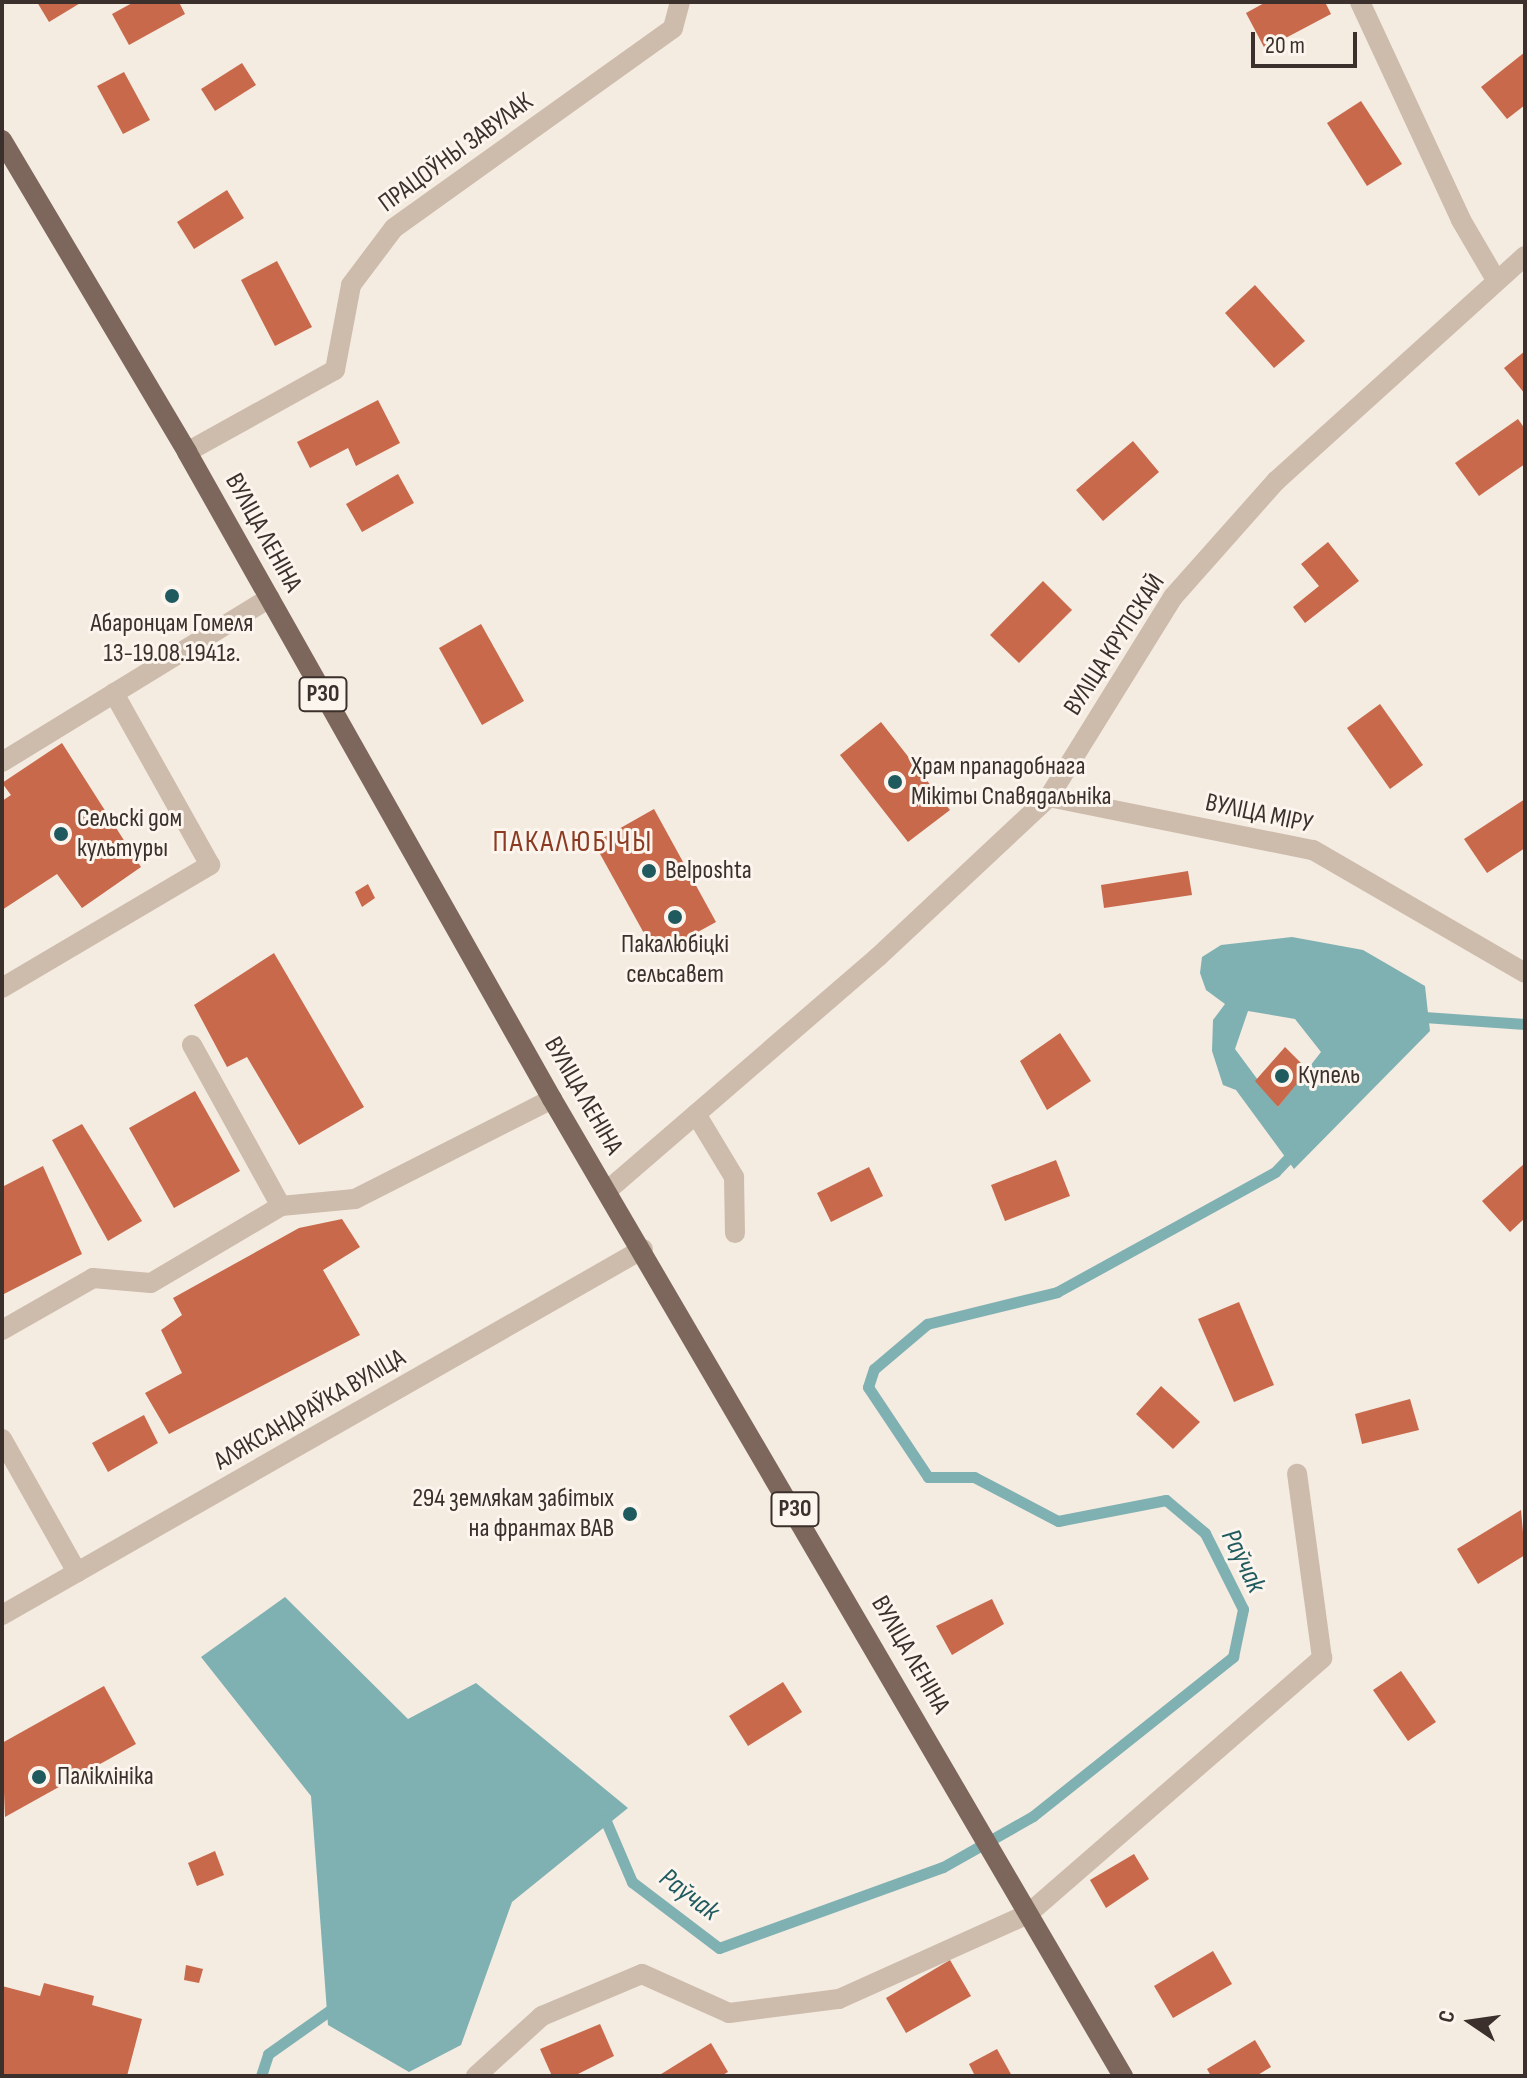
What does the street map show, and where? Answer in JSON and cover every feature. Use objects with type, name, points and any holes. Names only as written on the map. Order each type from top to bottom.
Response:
[{"type":"main road","name":"ВУЛІЦА ЛЕНІНА","points":[[2,140],[187,452],[552,1099],[948,1769],[1123,2076]]},
{"type":"street","name":"ПРАЦОЎНЫ ЗАВУЛАК","points":[[187,452],[335,370],[351,285],[394,228],[673,28],[680,2]]},
{"type":"street","points":[[1360,2],[1461,220],[1496,280]]},
{"type":"street","name":"ВУЛІЦА КРУПСКАЙ","points":[[608,1190],[878,957],[1049,797],[1173,597],[1276,481],[1525,256]]},
{"type":"street","points":[[2,762],[270,598]]},
{"type":"street","points":[[2,988],[210,865],[114,693]]},
{"type":"street","name":"ВУЛІЦА МІРУ","points":[[1049,797],[1313,850],[1525,973]]},
{"type":"street","points":[[192,1045],[281,1206]]},
{"type":"street","points":[[2,1330],[93,1278],[151,1283],[281,1206],[355,1199],[552,1099]]},
{"type":"street","points":[[696,1114],[734,1177],[735,1233]]},
{"type":"street","name":"АЛЯКСАНДРАЎКА ВУЛІЦА","points":[[2,1615],[643,1249]]},
{"type":"street","points":[[2,1439],[77,1572]]},
{"type":"street","points":[[476,2076],[542,2016],[642,1974],[729,2013],[839,1999],[1028,1914],[1322,1658],[1297,1474]]},
{"type":"water","points":[[1292,937],[1363,950],[1425,986],[1430,1031],[1294,1169],[1236,1090],[1223,1085],[1212,1051],[1213,1020],[1225,1004],[1206,990],[1200,973],[1202,957],[1221,945]],"holes":[[[1248,1011],[1295,1019],[1321,1052],[1278,1107],[1235,1049]]]},
{"type":"water","points":[[285,1597],[408,1719],[476,1683],[628,1808],[512,1902],[461,2045],[409,2072],[328,2025],[311,1796],[201,1657]]},
{"type":"building","points":[[37,2],[82,2],[49,22]]},
{"type":"building","points":[[134,2],[179,2],[185,14],[129,45],[112,14]]},
{"type":"building","points":[[1266,2],[1325,2],[1331,14],[1265,49],[1246,13]]},
{"type":"building","points":[[1525,52],[1525,105],[1507,119],[1481,87]]},
{"type":"building","points":[[242,63],[256,85],[215,111],[201,89]]},
{"type":"building","points":[[124,72],[150,120],[123,134],[97,86]]},
{"type":"building","points":[[1361,101],[1402,164],[1367,186],[1327,123]]},
{"type":"building","points":[[227,190],[244,218],[194,249],[177,222]]},
{"type":"building","points":[[277,261],[312,327],[275,346],[241,280]]},
{"type":"building","points":[[1255,285],[1305,341],[1274,368],[1225,313]]},
{"type":"building","points":[[1525,351],[1525,394],[1504,368]]},
{"type":"building","points":[[378,400],[400,443],[356,466],[348,448],[310,468],[297,442]]},
{"type":"building","points":[[1518,419],[1525,429],[1525,464],[1479,496],[1455,463]]},
{"type":"building","points":[[1133,441],[1159,472],[1103,521],[1076,490]]},
{"type":"building","points":[[398,474],[414,503],[362,532],[346,504]]},
{"type":"building","points":[[1328,542],[1359,581],[1305,623],[1293,607],[1319,586],[1301,564]]},
{"type":"building","points":[[1043,581],[1072,610],[1019,663],[990,635]]},
{"type":"building","points":[[481,624],[524,701],[482,725],[439,648]]},
{"type":"building","points":[[1380,704],[1423,765],[1390,789],[1347,728]]},
{"type":"building","name":"Храм прападобнага Мікіты Спавядальніка","points":[[881,722],[950,810],[908,842],[840,755]]},
{"type":"building","name":"Сельскі дом культуры","points":[[62,743],[141,867],[82,908],[57,874],[2,910],[2,801],[11,795],[2,783]]},
{"type":"building","points":[[1525,799],[1525,848],[1487,873],[1464,839]]},
{"type":"building","name":"Belposhta","points":[[654,809],[716,922],[656,955],[594,843]]},
{"type":"building","points":[[1188,871],[1192,895],[1104,908],[1101,885]]},
{"type":"building","points":[[368,884],[375,898],[362,907],[355,892]]},
{"type":"building","points":[[274,953],[364,1107],[299,1145],[247,1057],[227,1067],[194,1005]]},
{"type":"building","points":[[1060,1033],[1091,1081],[1047,1110],[1020,1061]]},
{"type":"building","name":"Купель","points":[[1285,1047],[1308,1070],[1278,1107],[1255,1081]]},
{"type":"building","points":[[195,1091],[240,1171],[174,1208],[129,1128]]},
{"type":"building","points":[[82,1124],[142,1221],[108,1241],[52,1140]]},
{"type":"building","points":[[1056,1160],[1070,1196],[1005,1221],[991,1185]]},
{"type":"building","points":[[1525,1163],[1525,1218],[1510,1232],[1482,1201]]},
{"type":"building","points":[[43,1166],[82,1254],[2,1295],[2,1187]]},
{"type":"building","points":[[869,1167],[883,1196],[831,1222],[817,1193]]},
{"type":"building","points":[[342,1219],[360,1247],[323,1270],[360,1335],[169,1434],[145,1393],[182,1373],[161,1330],[182,1315],[173,1298],[299,1228]]},
{"type":"building","points":[[1239,1302],[1274,1385],[1234,1402],[1198,1319]]},
{"type":"building","points":[[1161,1386],[1200,1422],[1173,1449],[1136,1414]]},
{"type":"building","points":[[1410,1399],[1419,1430],[1362,1444],[1355,1414]]},
{"type":"building","points":[[144,1415],[158,1443],[108,1472],[92,1443]]},
{"type":"building","points":[[1521,1510],[1525,1555],[1478,1584],[1457,1549]]},
{"type":"building","points":[[992,1599],[1004,1624],[952,1655],[936,1626]]},
{"type":"building","points":[[1401,1671],[1436,1722],[1408,1741],[1373,1690]]},
{"type":"building","points":[[783,1682],[802,1712],[748,1746],[729,1716]]},
{"type":"building","name":"Паліклініка","points":[[104,1686],[136,1744],[5,1817],[2,1743]]},
{"type":"building","points":[[215,1851],[224,1875],[197,1886],[188,1863]]},
{"type":"building","points":[[1134,1854],[1149,1879],[1106,1908],[1090,1880]]},
{"type":"building","points":[[1213,1951],[1232,1984],[1173,2018],[1154,1986]]},
{"type":"building","points":[[950,1960],[971,1996],[906,2033],[886,1998]]},
{"type":"building","points":[[186,1965],[203,1969],[199,1983],[184,1980]]},
{"type":"building","points":[[44,1983],[94,1996],[92,2005],[142,2019],[127,2076],[2,2076],[2,1986],[40,1996]]},
{"type":"building","points":[[600,2024],[614,2056],[574,2076],[552,2076],[540,2049]]},
{"type":"building","points":[[1255,2040],[1271,2067],[1256,2076],[1211,2076],[1207,2069]]},
{"type":"building","points":[[711,2043],[728,2072],[721,2076],[658,2076]]},
{"type":"building","points":[[997,2049],[1012,2076],[975,2076],[969,2064]]},
{"type":"waterway","name":"Раўчак","points":[[1419,1022],[1424,1017],[1525,1024]]},
{"type":"waterway","name":"Раўчак","points":[[599,1818],[605,1819],[632,1882],[719,1948],[943,1867],[1033,1816],[1233,1657],[1243,1609],[1205,1533],[1166,1500],[1058,1521],[974,1477],[928,1477],[868,1387],[874,1369],[927,1324],[1057,1292],[1275,1172],[1296,1150]]},
{"type":"waterway","name":"Раўчак","points":[[261,2076],[268,2054],[340,2003]]},
{"type":"place","name":"Абаронцам Гомеля 13-19.08.1941г.","points":[[172,596]]},
{"type":"place","name":"Храм прападобнага Мікіты Спавядальніка","points":[[895,782]]},
{"type":"place","name":"Сельскі дом культуры","points":[[61,834]]},
{"type":"place","name":"Belposhta","points":[[649,871]]},
{"type":"place","name":"Пакалюбіцкі сельсавет","points":[[675,917]]},
{"type":"place","name":"Купель","points":[[1282,1076]]},
{"type":"place","name":"294 землякам забітых на франтах ВАВ","points":[[630,1514]]},
{"type":"place","name":"Паліклініка","points":[[39,1777]]},
{"type":"district","name":"ПАКАЛЮБІЧЫ","points":[[573,842]]}]
